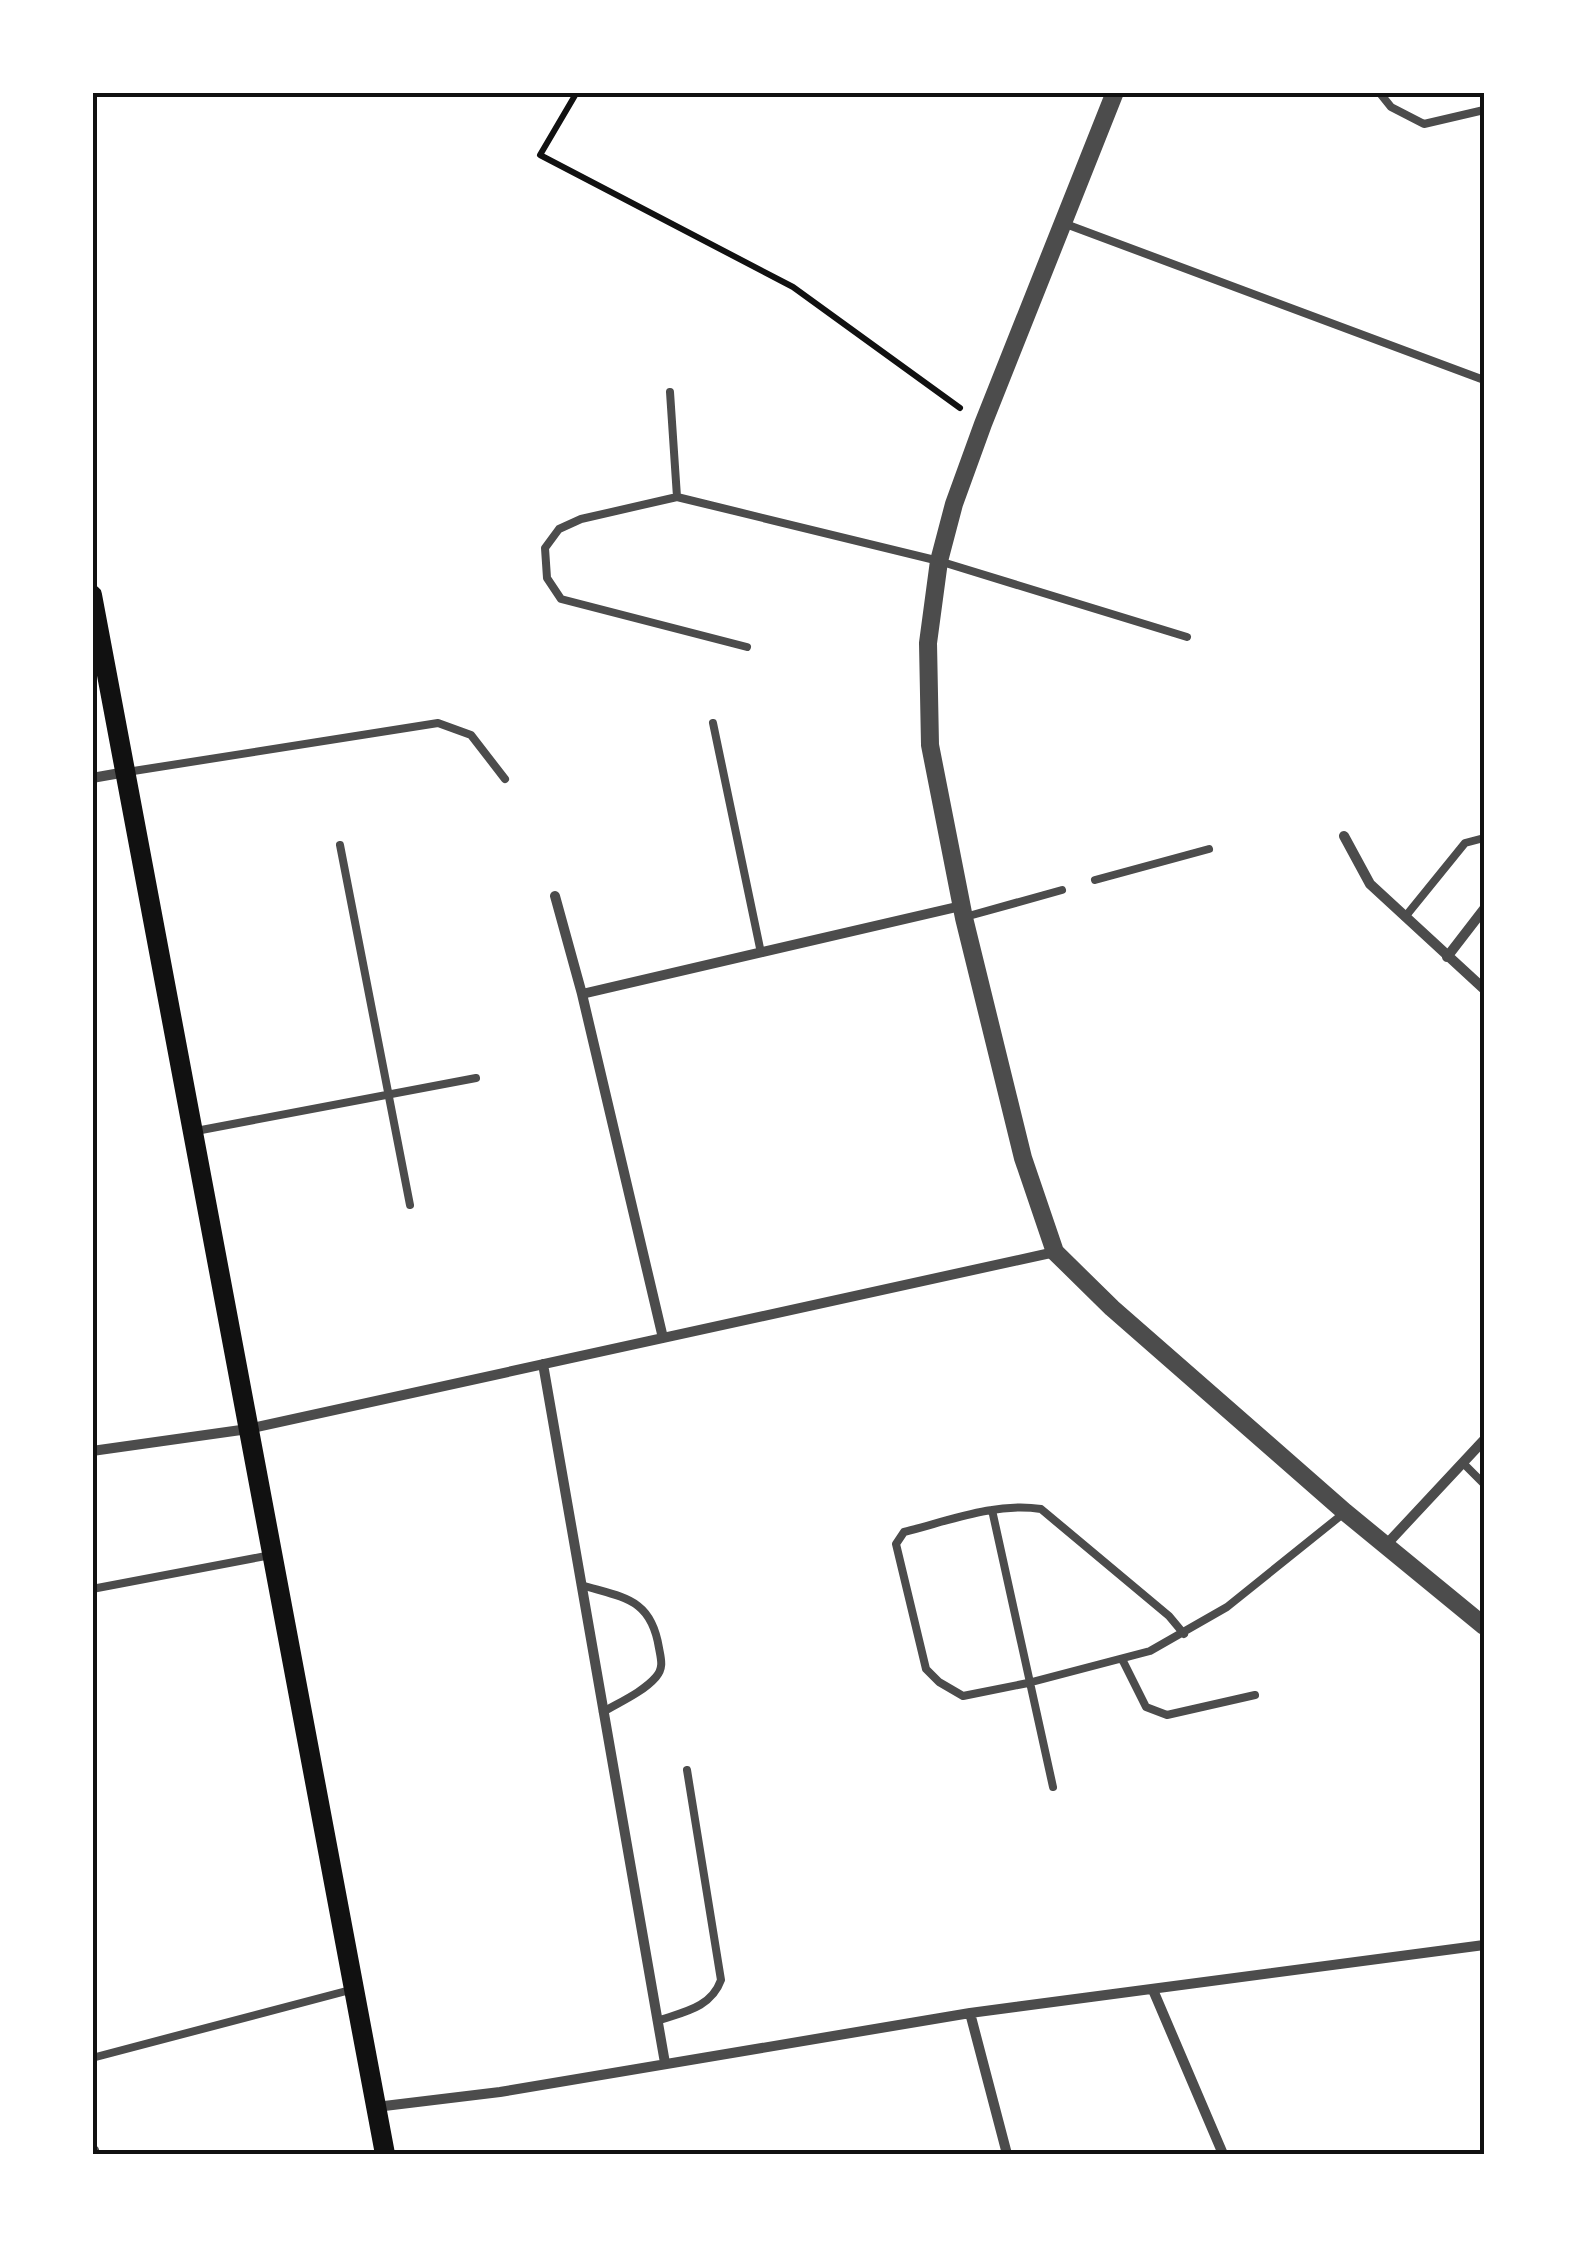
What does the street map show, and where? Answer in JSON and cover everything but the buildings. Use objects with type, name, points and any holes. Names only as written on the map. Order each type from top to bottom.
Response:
[{"type":"main road","points":[[92,596],[384,2154]]},
{"type":"street","points":[[1116,92],[982,424],[939,561],[928,643],[930,745],[962,912],[1023,1158],[1055,1252],[1112,1308],[1345,1512],[1484,1626]]},
{"type":"street","points":[[92,778],[126,772]]},
{"type":"street","points":[[1344,836],[1370,884],[1484,989]]},
{"type":"street","points":[[555,896],[582,994],[662,1338]]},
{"type":"street","points":[[1447,958],[1484,909]]},
{"type":"street","points":[[582,994],[962,912]]},
{"type":"street","points":[[92,1451],[248,1428],[1055,1252]]},
{"type":"street","points":[[543,1364],[665,2063]]},
{"type":"street","points":[[1385,1546],[1484,1440]]},
{"type":"street","points":[[376,2107],[500,2092],[970,2013],[1484,1945]]},
{"type":"street","points":[[1154,1990],[1223,2154]]},
{"type":"street","points":[[970,2013],[1007,2154]]},
{"type":"lane","points":[[1380,92],[1391,107],[1424,124],[1484,110]]},
{"type":"lane","points":[[1063,224],[1484,380]]},
{"type":"lane","points":[[670,392],[676,497]]},
{"type":"lane","points":[[747,647],[561,598],[547,578],[544,548],[558,529],[581,519],[676,497],[939,561],[1187,637]]},
{"type":"lane","points":[[126,772],[438,723],[471,735],[505,779]]},
{"type":"lane","points":[[713,723],[761,954]]},
{"type":"lane","points":[[1405,917],[1465,843],[1484,838]]},
{"type":"lane","points":[[340,846],[410,1205]]},
{"type":"lane","points":[[1095,880],[1209,848]]},
{"type":"lane","points":[[962,912],[1062,890]]},
{"type":"lane","points":[[193,1132],[476,1078]]},
{"type":"lane","points":[[1464,1463],[1484,1484]]},
{"type":"lane","points":[[1184,1634],[1168,1616],[1041,1509],[1017,1506],[992,1510],[904,1532],[896,1544],[926,1668],[939,1682],[963,1696],[1150,1651],[1184,1634],[1228,1607],[1345,1512]]},
{"type":"lane","points":[[992,1510],[1053,1787]]},
{"type":"lane","points":[[92,1589],[271,1555]]},
{"type":"lane","points":[[581,1585],[624,1598],[645,1610],[655,1625],[662,1663],[659,1674],[649,1684],[604,1712]]},
{"type":"lane","points":[[1122,1659],[1146,1707],[1167,1715],[1255,1695]]},
{"type":"lane","points":[[657,2020],[703,2005],[716,1994],[721,1980],[687,1770]]},
{"type":"lane","points":[[92,2058],[354,1989]]},
{"type":"path","points":[[577,92],[540,155],[793,287],[982,424]]}]
